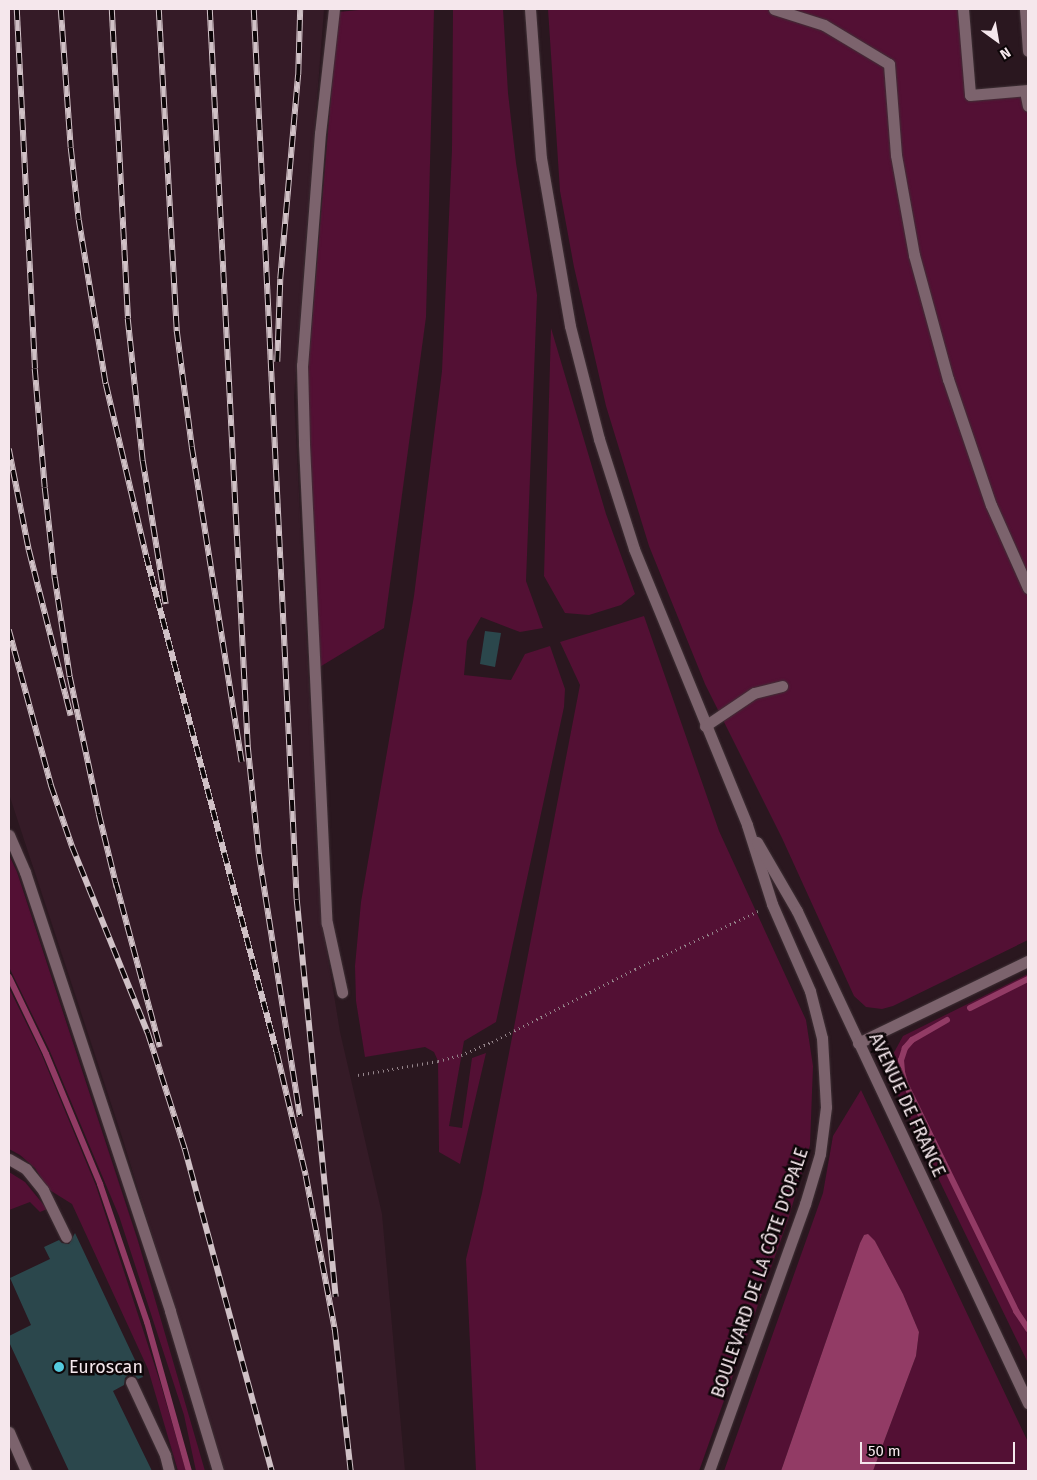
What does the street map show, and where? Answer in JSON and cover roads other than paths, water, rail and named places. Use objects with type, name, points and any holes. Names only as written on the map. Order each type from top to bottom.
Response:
[{"type":"lane","points":[[334,9],[320,133],[302,365],[308,541],[327,923],[342,992]]},
{"type":"lane","points":[[530,9],[541,158],[570,326],[599,439],[634,549],[747,826]]},
{"type":"lane","points":[[774,9],[824,25],[888,64],[896,155],[914,255],[948,379],[988,496],[1028,588]]},
{"type":"lane","points":[[963,9],[970,95],[1027,91],[1028,106]]},
{"type":"lane","points":[[1025,9],[1028,51]]},
{"type":"lane","points":[[705,726],[754,693],[782,686]]},
{"type":"lane","name":"BOULEVARD DE LA CÔTE D'OPALE","points":[[709,1471],[805,1204],[820,1154],[826,1107],[824,1064],[817,1013],[810,991],[772,904],[747,826]]},
{"type":"lane","name":"AVENUE DE FRANCE","points":[[747,826],[797,911],[1028,1403]]},
{"type":"lane","points":[[9,835],[25,872],[170,1311],[218,1471]]},
{"type":"lane","points":[[858,1043],[1028,962]]},
{"type":"lane","points":[[9,1159],[26,1169],[43,1190],[66,1237]]},
{"type":"lane","points":[[131,1382],[165,1455],[169,1471]]},
{"type":"lane","points":[[9,1432],[26,1471]]},
{"type":"waterway","points":[[9,977],[46,1054],[100,1184],[147,1322],[189,1471]]},
{"type":"waterway","points":[[970,1008],[1028,979]]},
{"type":"waterway","points":[[947,1020],[912,1040],[905,1048],[901,1060],[902,1072],[905,1083],[1016,1311],[1028,1329]]},
{"type":"railway","points":[[17,9],[35,369],[55,578],[70,677],[117,888]]},
{"type":"railway","points":[[61,9],[71,148],[79,220],[106,384],[146,555],[277,1053],[306,1176],[335,1329],[351,1471]]},
{"type":"railway","points":[[112,9],[128,319],[143,461],[166,604]]},
{"type":"railway","points":[[159,9],[177,331],[192,447],[242,762]]},
{"type":"railway","points":[[210,9],[248,747],[259,854],[300,1117]]},
{"type":"railway","points":[[254,9],[297,900],[336,1297]]},
{"type":"railway","points":[[277,362],[280,279],[298,75],[300,9]]},
{"type":"railway","points":[[9,449],[29,550],[71,716]]},
{"type":"railway","points":[[9,630],[51,785],[72,846],[148,1033],[185,1149],[272,1471]]},
{"type":"railway","points":[[116,883],[160,1047]]},
{"type":"place","name":"Euroscan","points":[[59,1367]]}]
